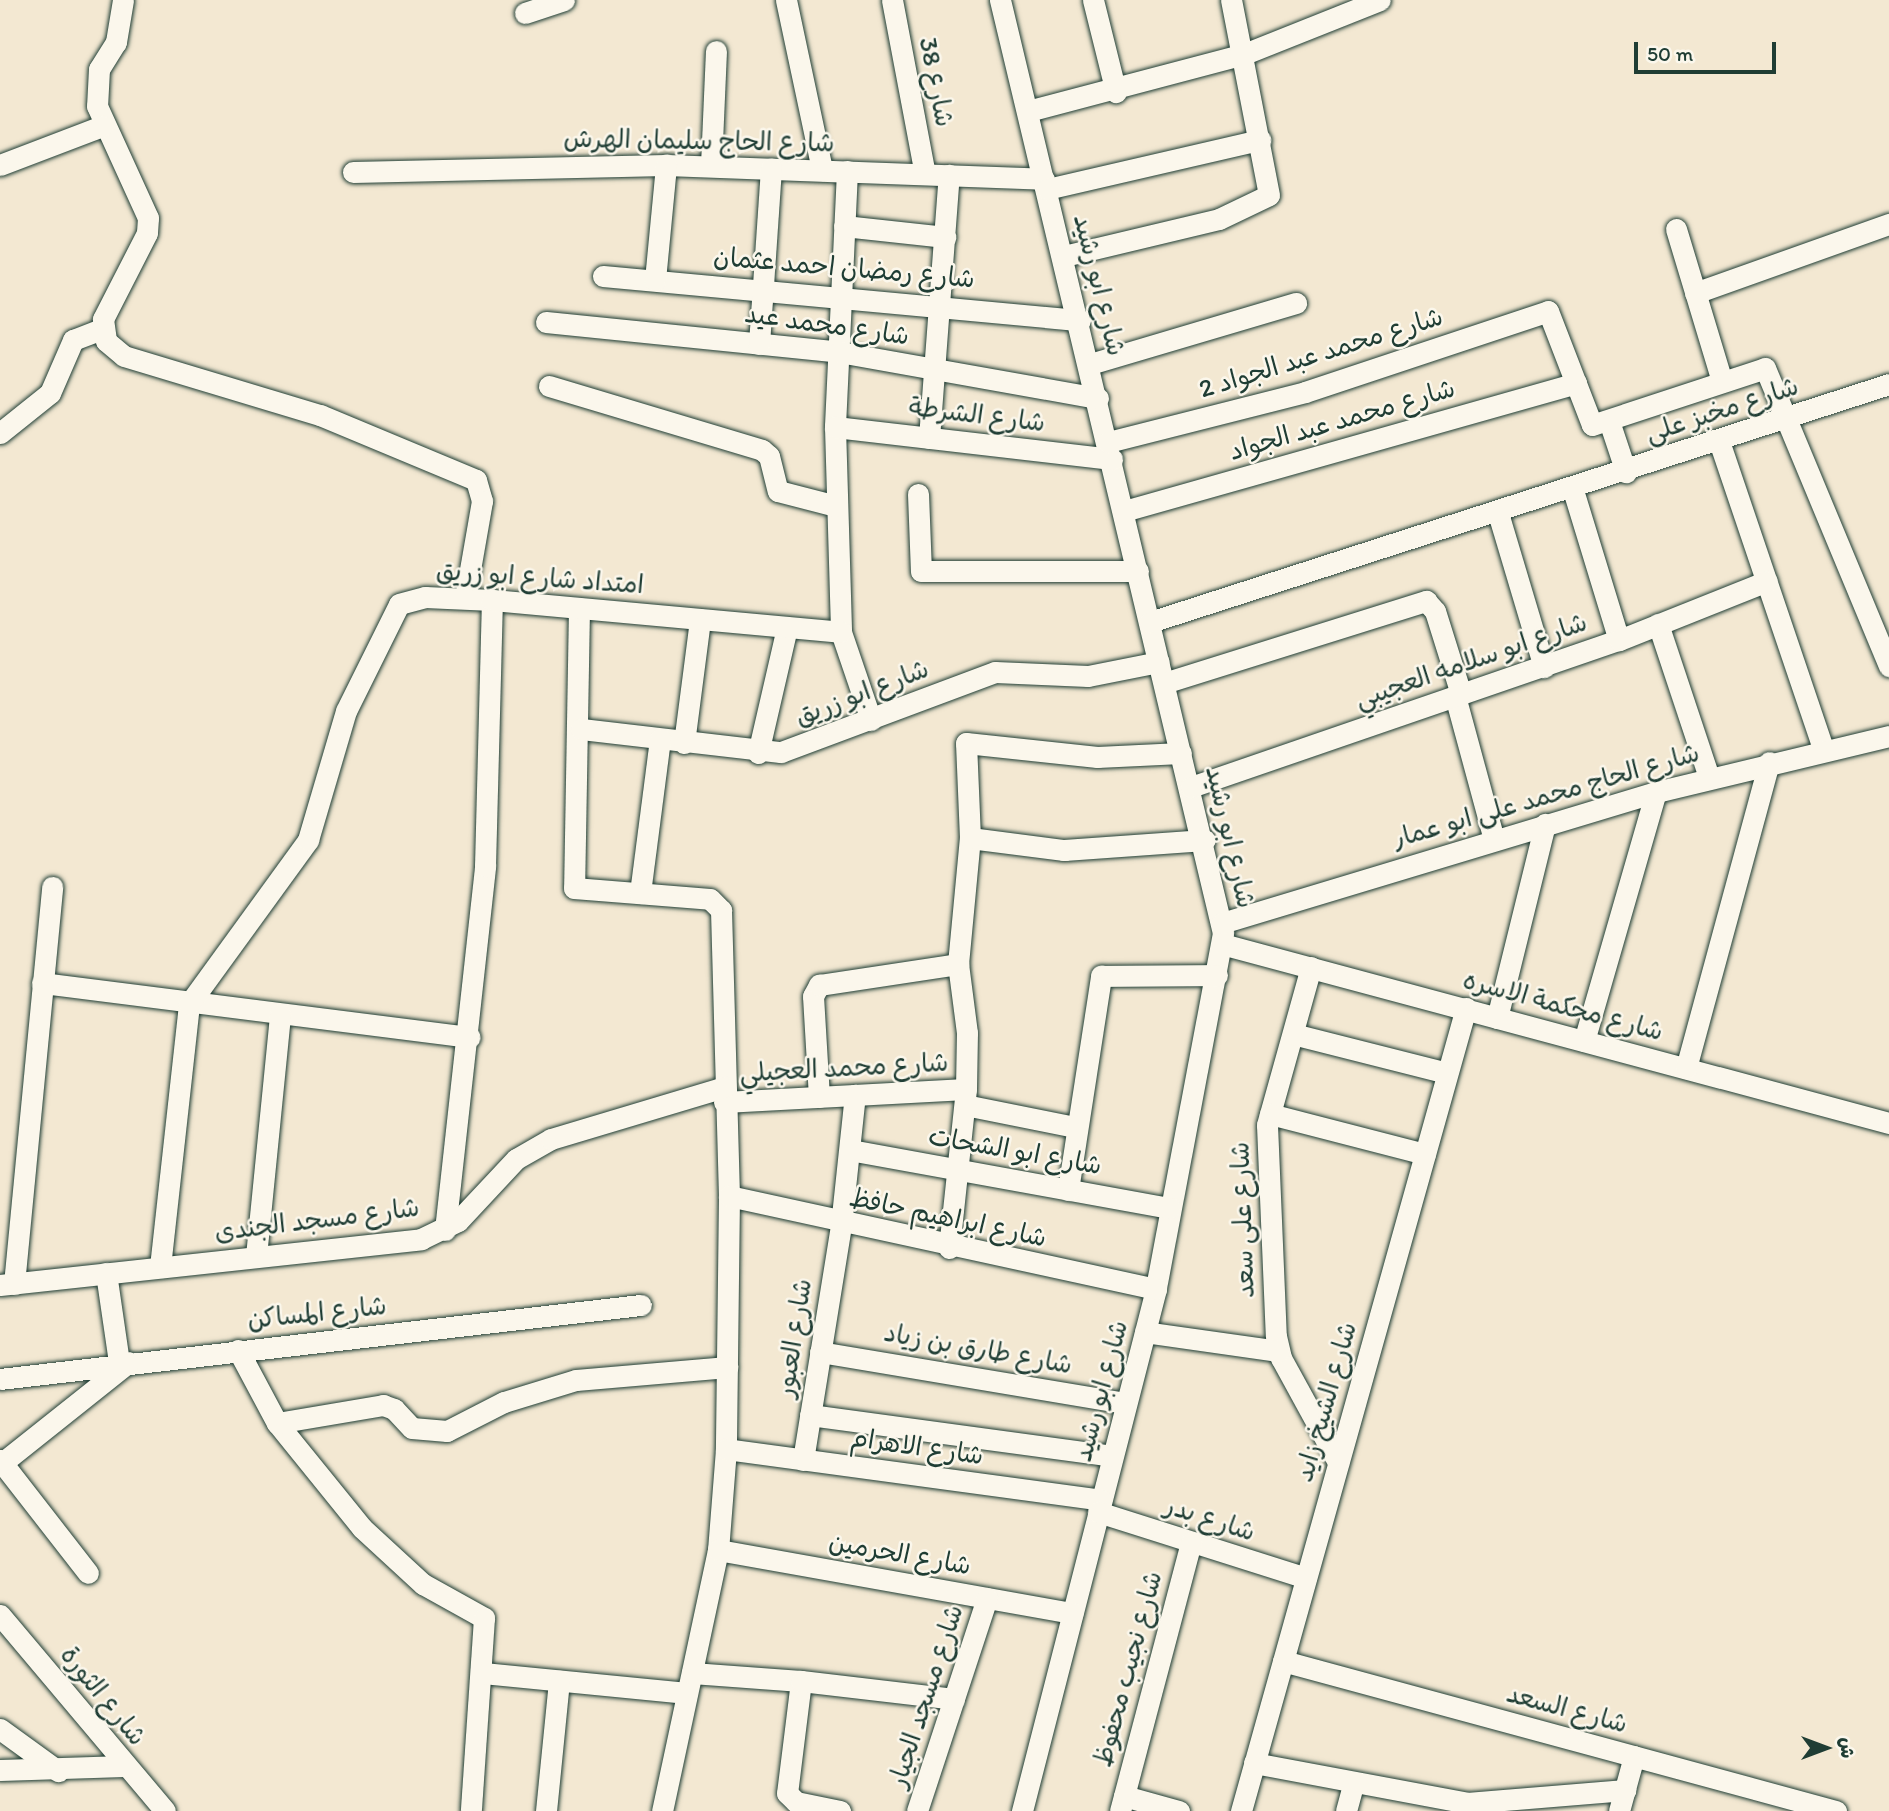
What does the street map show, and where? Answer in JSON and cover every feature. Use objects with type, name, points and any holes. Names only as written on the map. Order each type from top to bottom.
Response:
[{"type":"street","points":[[0,433],[50,393],[73,340],[102,330],[146,233],[148,218],[141,192],[102,126],[99,69],[116,42],[123,0]]},
{"type":"street","points":[[526,13],[564,0]]},
{"type":"street","points":[[786,0],[822,170]]},
{"type":"street","name":"شارع 38","points":[[892,0],[925,174]]},
{"type":"street","name":"شارع ابو رشيد","points":[[1000,0],[1080,320],[1181,753],[1205,840],[1222,934],[1217,975],[1156,1289],[1022,1811]]},
{"type":"street","points":[[1093,0],[1116,92]]},
{"type":"street","points":[[1064,256],[1219,219],[1262,201],[1269,191],[1244,54],[1231,0]]},
{"type":"street","points":[[1028,111],[1116,92],[1244,54],[1380,0]]},
{"type":"street","points":[[711,165],[716,51]]},
{"type":"street","points":[[0,165],[102,126]]},
{"type":"street","name":"شارع الحاج سليمان الهرش","points":[[353,172],[711,165],[950,175],[1045,184],[1260,141]]},
{"type":"street","points":[[655,280],[666,165]]},
{"type":"street","points":[[759,344],[771,168]]},
{"type":"street","points":[[847,171],[835,427],[841,632],[871,720]]},
{"type":"street","points":[[929,438],[950,175]]},
{"type":"street","points":[[1695,293],[1889,224]]},
{"type":"street","points":[[844,226],[945,237]]},
{"type":"street","points":[[1676,229],[1722,381]]},
{"type":"street","name":"شارع رمضان احمد عثمان","points":[[604,276],[841,294],[1080,320]]},
{"type":"street","points":[[1090,364],[1296,303]]},
{"type":"street","name":"شارع محمد عبد الجواد 2","points":[[1110,451],[1305,392],[1548,311],[1576,383]]},
{"type":"street","name":"شارع محمد عيد","points":[[546,322],[839,352],[1098,398]]},
{"type":"street","points":[[102,330],[111,348],[124,356],[320,415],[476,480],[482,501],[465,598]]},
{"type":"street","points":[[1576,383],[1590,423],[1609,421],[1765,368],[1889,666]]},
{"type":"street","name":"شارع محمد عبد الجواد","points":[[1124,511],[1576,383]]},
{"type":"street","name":"شارع مخبز على","points":[[1150,622],[1573,490],[1889,384]]},
{"type":"street","points":[[549,386],[762,450],[769,456],[778,491],[836,506]]},
{"type":"street","points":[[1609,421],[1626,472]]},
{"type":"street","name":"شارع الشرطة","points":[[835,427],[929,438],[1110,451]]},
{"type":"street","points":[[1719,441],[1823,749]]},
{"type":"street","points":[[1573,490],[1619,640]]},
{"type":"street","points":[[918,494],[921,571],[1138,571]]},
{"type":"street","points":[[1498,513],[1544,667]]},
{"type":"street","name":"شارع ابو سلامه العجيبي","points":[[1191,787],[1544,667],[1767,581]]},
{"type":"street","name":"امتداد شارع ابو زريق","points":[[189,1003],[308,840],[346,711],[389,615],[411,598],[492,600],[841,632]]},
{"type":"street","points":[[445,1230],[470,1037],[485,866],[492,600]]},
{"type":"street","points":[[1164,683],[1426,601],[1435,611],[1494,840]]},
{"type":"street","points":[[579,608],[581,729],[574,888],[710,900],[721,910],[724,1094],[729,1196],[726,1449],[718,1550],[662,1811]]},
{"type":"street","points":[[684,743],[700,619]]},
{"type":"street","points":[[1658,624],[1709,777]]},
{"type":"street","points":[[758,753],[787,627]]},
{"type":"street","name":"شارع ابو زريق","points":[[581,729],[758,753],[807,746],[1002,670],[1081,677],[1159,662]]},
{"type":"street","name":"شارع الحاج محمد على ابو عمار","points":[[1222,934],[1545,824],[1709,777],[1889,736]]},
{"type":"street","points":[[640,893],[660,739]]},
{"type":"street","points":[[949,1248],[965,1097],[967,1033],[958,964],[970,838],[965,746],[971,740],[1097,757],[1181,753]]},
{"type":"street","points":[[1686,1068],[1769,762]]},
{"type":"street","points":[[1584,1041],[1656,792]]},
{"type":"street","points":[[1497,1018],[1545,824]]},
{"type":"street","points":[[970,838],[1075,850],[1205,840]]},
{"type":"street","points":[[7,1284],[52,887]]},
{"type":"street","name":"شارع محكمة الاسره","points":[[1222,934],[1311,967],[1889,1123]]},
{"type":"street","points":[[819,1097],[813,996],[819,985],[958,964]]},
{"type":"street","name":"شارع على سعد","points":[[1311,967],[1270,1114],[1279,1351],[1338,1462]]},
{"type":"street","points":[[1068,1190],[1075,1127],[1100,978],[1107,974],[1217,975]]},
{"type":"street","points":[[43,983],[470,1037]]},
{"type":"street","points":[[160,1267],[189,1003]]},
{"type":"street","name":"شارع الشيخ زايد","points":[[1241,1811],[1466,1008]]},
{"type":"street","points":[[256,1256],[280,1014]]},
{"type":"street","points":[[1293,1034],[1447,1073]]},
{"type":"street","name":"شارع محمد العجيلي","points":[[724,1094],[965,1097],[1075,1127]]},
{"type":"street","name":"شارع مسجد الجندى","points":[[7,1284],[421,1238],[445,1230],[470,1212],[516,1159],[536,1146],[724,1094]]},
{"type":"street","name":"شارع العبور","points":[[803,1460],[841,1225],[855,1095]]},
{"type":"street","points":[[1270,1114],[1425,1154]]},
{"type":"street","name":"شارع ابو الشحات","points":[[850,1150],[1170,1208]]},
{"type":"street","name":"شارع ابراهيم حافظ","points":[[729,1196],[841,1225],[1156,1289]]},
{"type":"street","points":[[88,1573],[1,1462],[125,1361],[106,1273]]},
{"type":"street","name":"شارع المساكن","points":[[0,1380],[125,1361],[641,1305]]},
{"type":"street","points":[[1145,1332],[1279,1351]]},
{"type":"street","points":[[238,1350],[277,1423],[393,1560],[484,1618],[483,1673],[471,1811]]},
{"type":"street","name":"شارع طارق بن زياد","points":[[820,1352],[1126,1403]]},
{"type":"street","points":[[277,1423],[383,1405],[412,1427],[447,1431],[503,1402],[576,1380],[727,1367]]},
{"type":"street","points":[[810,1415],[1112,1456]]},
{"type":"street","name":"شارع الاهرام","points":[[726,1449],[1099,1506]]},
{"type":"street","name":"شارع بدر","points":[[1099,1506],[1191,1542],[1306,1578]]},
{"type":"street","name":"شارع نجيب محفوظ","points":[[1122,1804],[1191,1542]]},
{"type":"street","name":"شارع الحرمين","points":[[718,1550],[1072,1613]]},
{"type":"street","name":"شارع مسجد الجيار","points":[[918,1811],[987,1598]]},
{"type":"street","name":"شارع الثورة","points":[[0,1615],[124,1766],[165,1811]]},
{"type":"street","name":"شارع السعد","points":[[1283,1661],[1836,1811]]},
{"type":"street","points":[[483,1673],[559,1681],[801,1681],[954,1699]]},
{"type":"street","points":[[546,1811],[559,1681]]},
{"type":"street","points":[[801,1681],[786,1789],[796,1802],[840,1811]]},
{"type":"street","points":[[0,1729],[58,1771]]},
{"type":"street","points":[[1619,1811],[1634,1756]]},
{"type":"street","points":[[1254,1763],[1467,1807],[1625,1790]]},
{"type":"street","points":[[0,1770],[58,1771],[124,1766]]},
{"type":"street","points":[[1346,1811],[1353,1785]]},
{"type":"street","points":[[1122,1804],[1179,1811]]}]
